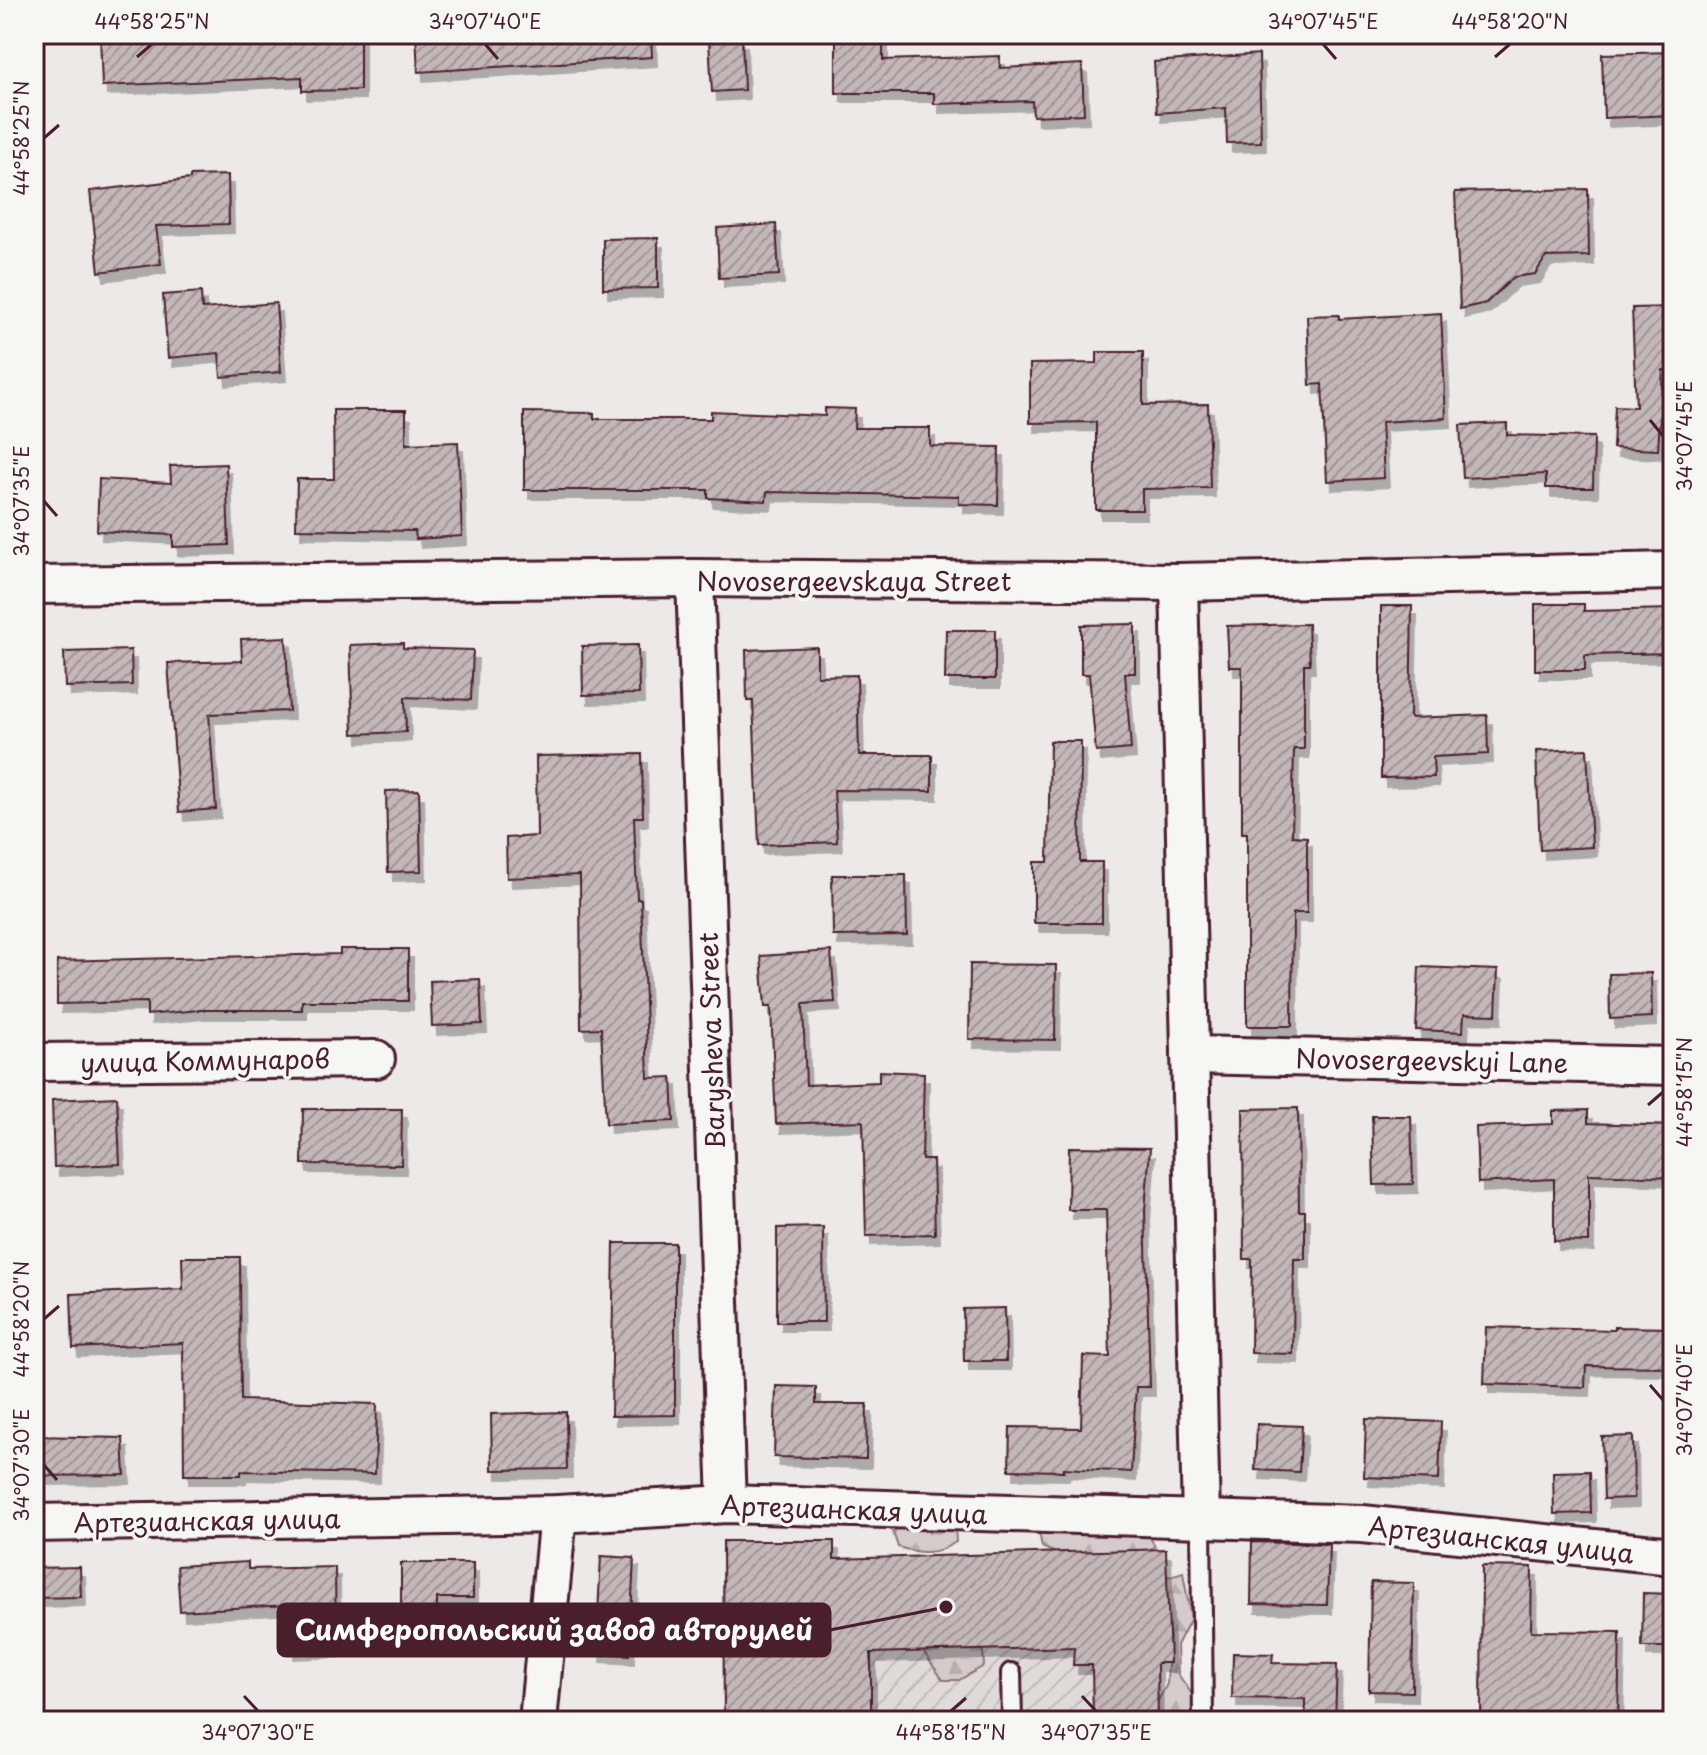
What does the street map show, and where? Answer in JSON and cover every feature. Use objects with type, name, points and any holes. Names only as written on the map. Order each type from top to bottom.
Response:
[{"type":"street","name":"Novosergeevskaya Street","points":[[34,585],[695,578],[1179,582],[1673,571]]},
{"type":"street","name":"Barysheva Street","points":[[695,578],[727,1504]]},
{"type":"street","points":[[1179,582],[1201,1520]]},
{"type":"street","name":"Novosergeevskyi Lane","points":[[1190,1055],[1673,1066]]},
{"type":"street","name":"улица Коммунаров","points":[[34,1062],[376,1059]]},
{"type":"street","name":"Артезианская улица","points":[[34,1523],[558,1514],[727,1504],[1362,1524],[1673,1556]]},
{"type":"street","points":[[538,1721],[558,1514]]},
{"type":"lane","points":[[1201,1520],[1203,1721]]},
{"type":"lane","points":[[1011,1673],[1012,1721]]},
{"type":"shaded area","points":[[723,1541],[834,1541],[835,1559],[1166,1549],[1170,1663],[1157,1663],[1158,1721],[724,1721]]},
{"type":"green space","points":[[906,1522],[955,1527],[956,1542],[928,1552],[898,1547],[893,1532]]},
{"type":"green space","points":[[1039,1532],[1147,1532],[1155,1546],[1142,1554],[1069,1559],[1042,1547]]},
{"type":"green space","points":[[1183,1572],[1191,1618],[1177,1645],[1178,1674],[1196,1700],[1197,1721],[1147,1721],[1167,1684],[1170,1636],[1160,1608],[1164,1578]]},
{"type":"green space","points":[[974,1637],[983,1651],[984,1666],[959,1680],[943,1680],[918,1644]]},
{"type":"building","points":[[100,34],[360,34],[360,90],[302,91],[302,77],[102,86]]},
{"type":"building","points":[[416,34],[651,34],[652,57],[418,72]]},
{"type":"building","points":[[836,34],[883,34],[883,60],[1000,56],[1000,68],[1082,64],[1084,114],[1033,116],[1032,101],[934,104],[934,93],[836,93]]},
{"type":"building","points":[[742,38],[744,90],[712,92],[709,40]]},
{"type":"building","points":[[1672,52],[1673,115],[1604,118],[1602,54]]},
{"type":"building","points":[[1259,54],[1261,142],[1227,143],[1226,108],[1157,113],[1154,62]]},
{"type":"building","points":[[228,175],[229,224],[156,226],[161,264],[99,272],[90,191],[190,179],[190,176]]},
{"type":"building","points":[[1588,189],[1589,256],[1546,257],[1535,274],[1514,277],[1486,303],[1460,309],[1455,192]]},
{"type":"building","points":[[776,224],[779,275],[719,278],[717,228]]},
{"type":"building","points":[[658,238],[658,288],[603,289],[603,239]]},
{"type":"building","points":[[201,292],[202,309],[276,303],[281,372],[221,377],[219,353],[168,358],[163,295]]},
{"type":"building","points":[[1672,307],[1673,370],[1663,370],[1658,450],[1613,448],[1615,406],[1636,407],[1632,308]]},
{"type":"building","points":[[1441,313],[1446,418],[1381,422],[1384,478],[1327,481],[1322,384],[1310,385],[1307,316],[1339,315],[1339,319]]},
{"type":"building","points":[[1097,352],[1143,352],[1143,405],[1208,404],[1210,488],[1142,489],[1142,510],[1096,510],[1096,422],[1030,423],[1030,364],[1097,363]]},
{"type":"building","points":[[825,408],[855,409],[854,428],[930,428],[930,446],[999,447],[998,505],[959,504],[959,496],[767,492],[766,501],[708,498],[708,490],[524,490],[524,412],[594,413],[594,419],[711,419],[711,411],[825,416]]},
{"type":"building","points":[[333,410],[406,410],[406,444],[458,442],[462,536],[416,539],[415,531],[296,529],[297,479],[334,479]]},
{"type":"building","points":[[1507,423],[1507,435],[1594,437],[1593,488],[1546,488],[1546,474],[1463,478],[1460,425]]},
{"type":"building","points":[[226,464],[229,545],[173,547],[173,535],[97,531],[99,479],[171,483],[170,466]]},
{"type":"building","points":[[1535,604],[1584,604],[1584,611],[1673,609],[1673,653],[1585,655],[1585,670],[1535,670]]},
{"type":"building","points":[[1381,606],[1412,606],[1410,718],[1487,715],[1488,754],[1433,757],[1434,777],[1381,778]]},
{"type":"building","points":[[1135,624],[1135,673],[1125,673],[1131,749],[1096,752],[1089,674],[1081,674],[1081,625]]},
{"type":"building","points":[[1308,624],[1310,664],[1304,664],[1304,749],[1294,749],[1292,836],[1307,837],[1307,913],[1293,913],[1292,1026],[1247,1026],[1247,833],[1242,833],[1242,667],[1229,667],[1227,626]]},
{"type":"building","points":[[946,630],[995,630],[995,679],[945,679]]},
{"type":"building","points":[[286,637],[289,711],[209,714],[216,809],[179,812],[168,663],[242,661],[241,639]]},
{"type":"building","points":[[403,643],[403,648],[473,650],[471,700],[405,697],[406,732],[353,734],[350,645]]},
{"type":"building","points":[[638,645],[639,694],[583,695],[582,646]]},
{"type":"building","points":[[817,647],[817,676],[857,675],[859,755],[932,755],[932,791],[834,790],[837,842],[759,845],[753,701],[747,701],[746,650]]},
{"type":"building","points":[[131,650],[132,685],[65,687],[64,652]]},
{"type":"building","points":[[1050,741],[1081,741],[1080,862],[1102,862],[1102,923],[1034,923],[1034,862],[1048,862]]},
{"type":"building","points":[[1587,749],[1592,847],[1540,850],[1536,751]]},
{"type":"building","points":[[642,754],[643,817],[634,817],[637,899],[641,899],[648,1078],[672,1077],[674,1121],[606,1124],[601,1028],[581,1029],[580,875],[507,878],[506,838],[537,836],[536,756]]},
{"type":"building","points":[[419,790],[421,871],[388,872],[386,791]]},
{"type":"building","points":[[832,875],[906,875],[907,935],[833,936]]},
{"type":"building","points":[[340,949],[408,949],[408,1001],[302,1001],[302,1010],[199,1010],[147,1015],[147,1002],[57,1004],[57,961],[340,954]]},
{"type":"building","points":[[831,951],[835,1002],[803,1004],[806,1085],[879,1082],[879,1071],[924,1073],[922,1160],[933,1160],[935,1234],[866,1236],[863,1121],[776,1124],[771,1007],[765,1007],[761,956]]},
{"type":"building","points":[[970,964],[1056,965],[1055,1040],[969,1039]]},
{"type":"building","points":[[1419,967],[1498,970],[1496,1015],[1464,1014],[1463,1032],[1416,1030]]},
{"type":"building","points":[[1651,973],[1652,1017],[1610,1019],[1609,974]]},
{"type":"building","points":[[480,979],[482,1024],[432,1026],[430,981]]},
{"type":"building","points":[[117,1097],[120,1164],[54,1167],[52,1100]]},
{"type":"building","points":[[1298,1108],[1299,1211],[1305,1211],[1305,1259],[1294,1259],[1293,1354],[1251,1353],[1252,1259],[1244,1259],[1243,1109]]},
{"type":"building","points":[[303,1109],[402,1109],[401,1165],[302,1164]]},
{"type":"building","points":[[1588,1110],[1588,1123],[1673,1126],[1673,1177],[1589,1174],[1589,1242],[1554,1241],[1554,1179],[1478,1183],[1476,1127],[1553,1124],[1553,1111]]},
{"type":"building","points":[[1372,1116],[1411,1116],[1413,1184],[1374,1185]]},
{"type":"building","points":[[1069,1147],[1150,1148],[1145,1211],[1150,1387],[1136,1387],[1131,1472],[1064,1468],[1064,1471],[1009,1470],[1010,1427],[1081,1428],[1083,1356],[1110,1357],[1106,1210],[1068,1210]]},
{"type":"building","points":[[823,1227],[824,1322],[777,1322],[777,1228]]},
{"type":"building","points":[[614,1243],[675,1243],[675,1415],[611,1416]]},
{"type":"building","points":[[182,1257],[240,1257],[241,1400],[377,1404],[375,1474],[241,1471],[241,1475],[184,1475],[183,1343],[73,1348],[71,1294],[183,1289]]},
{"type":"building","points":[[1005,1308],[1006,1361],[964,1361],[963,1309]]},
{"type":"building","points":[[1486,1327],[1673,1328],[1673,1367],[1586,1366],[1585,1387],[1484,1384]]},
{"type":"building","points":[[776,1386],[816,1387],[816,1404],[867,1404],[866,1459],[774,1457]]},
{"type":"building","points":[[566,1412],[567,1469],[492,1470],[491,1414]]},
{"type":"building","points":[[1366,1419],[1441,1422],[1439,1480],[1364,1477]]},
{"type":"building","points":[[1257,1424],[1302,1426],[1299,1472],[1255,1470]]},
{"type":"building","points":[[34,1436],[123,1438],[125,1475],[34,1476]]},
{"type":"building","points":[[1633,1436],[1634,1498],[1604,1499],[1602,1437]]},
{"type":"building","points":[[1590,1471],[1591,1513],[1554,1514],[1553,1472]]},
{"type":"building","points":[[723,1541],[834,1541],[834,1559],[1166,1549],[1170,1663],[1157,1663],[1158,1721],[1093,1721],[1092,1665],[1073,1665],[1074,1647],[871,1653],[871,1721],[724,1721]]},
{"type":"building","points":[[1252,1542],[1329,1544],[1327,1605],[1251,1604]]},
{"type":"building","points":[[601,1556],[634,1558],[629,1655],[596,1653]]},
{"type":"building","points":[[248,1562],[248,1569],[335,1567],[336,1648],[289,1650],[288,1605],[180,1611],[177,1566]]},
{"type":"building","points":[[401,1563],[473,1563],[473,1598],[437,1598],[437,1615],[401,1615]]},
{"type":"building","points":[[1482,1566],[1532,1567],[1531,1631],[1620,1632],[1618,1721],[1481,1721]]},
{"type":"building","points":[[80,1567],[81,1597],[35,1598],[35,1568]]},
{"type":"building","points":[[1371,1582],[1414,1583],[1412,1692],[1369,1691]]},
{"type":"building","points":[[1643,1593],[1673,1594],[1673,1647],[1642,1647]]},
{"type":"building","points":[[1233,1653],[1273,1654],[1272,1663],[1337,1664],[1335,1721],[1305,1721],[1305,1699],[1232,1698]]},
{"type":"place","name":"Симферопольский завод авторулей","points":[[946,1607]]}]
